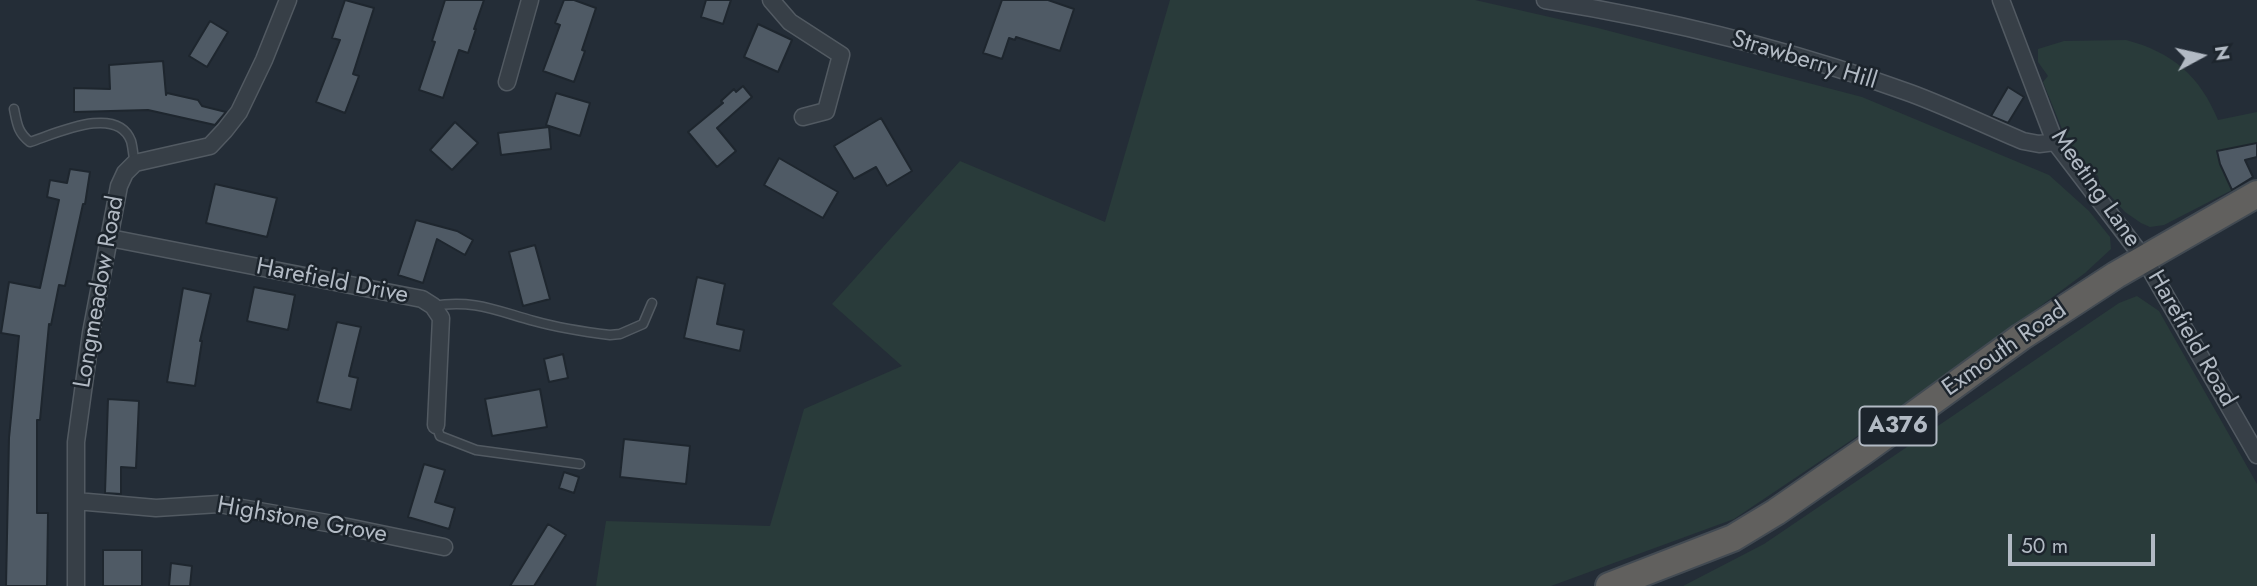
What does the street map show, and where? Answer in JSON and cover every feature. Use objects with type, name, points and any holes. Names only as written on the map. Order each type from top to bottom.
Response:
[{"type":"highway","name":"Exmouth Road","points":[[1609,586],[1733,538],[1776,512],[2021,337],[2116,275],[2257,194]]},
{"type":"street","name":"Longmeadow Road","points":[[76,586],[76,442],[83,381],[119,186],[125,173],[135,163],[210,146],[225,130],[249,91],[288,0]]},
{"type":"street","points":[[507,82],[530,0]]},
{"type":"street","points":[[771,0],[790,22],[841,55],[827,111],[803,117]]},
{"type":"street","name":"Strawberry Hill","points":[[1545,0],[1626,13],[1782,51],[1912,94],[2023,141],[2039,144],[2056,142]]},
{"type":"street","name":"Meeting Lane","points":[[2001,0],[2056,142],[2145,260]]},
{"type":"street","name":"Harefield Drive","points":[[110,238],[422,299],[433,306],[441,318],[436,425]]},
{"type":"street","name":"Harefield Road","points":[[2145,260],[2257,455]]},
{"type":"street","name":"Highstone Grove","points":[[76,501],[156,508],[219,504],[444,547]]},
{"type":"lane","points":[[14,110],[18,129],[30,142],[96,122],[117,125],[131,141],[135,163]]},
{"type":"lane","points":[[433,306],[457,302],[509,312],[535,322],[610,335],[620,334],[643,324],[652,303]]},
{"type":"lane","points":[[436,425],[440,436],[464,447],[495,454],[580,464]]},
{"type":"shaded area","points":[[1170,0],[1475,0],[1598,28],[1862,97],[2049,175],[2089,211],[2110,237],[2111,249],[2085,273],[1941,380],[1734,519],[1551,586],[596,586],[606,521],[770,526],[804,409],[902,366],[832,304],[960,161],[1105,222]]},
{"type":"shaded area","points":[[2126,40],[2157,51],[2182,68],[2211,104],[2218,120],[2257,112],[2257,143],[2217,151],[2232,190],[2164,225],[2150,227],[2125,212],[2100,184],[2098,176],[2078,160],[2043,82],[2048,76],[2038,62],[2038,49],[2064,41]]},
{"type":"shaded area","points":[[2137,296],[2159,311],[2257,484],[2257,586],[1683,586],[1764,544],[2119,303]]},
{"type":"building","points":[[345,0],[374,8],[353,74],[359,76],[345,113],[316,102],[340,40],[332,38]]},
{"type":"building","points":[[445,0],[484,0],[468,53],[459,50],[443,98],[419,90]]},
{"type":"building","points":[[564,0],[574,0],[596,8],[574,82],[543,71],[560,25],[555,23]]},
{"type":"building","points":[[706,0],[731,0],[723,24],[701,17]]},
{"type":"building","points":[[1002,0],[1048,0],[1074,9],[1060,51],[1016,37],[1015,40],[1009,38],[1002,59],[983,53]]},
{"type":"building","points":[[210,21],[228,32],[207,67],[189,56]]},
{"type":"building","points":[[758,24],[792,40],[778,72],[744,57]]},
{"type":"building","points":[[163,61],[166,95],[167,93],[198,100],[202,106],[226,112],[215,125],[148,110],[74,112],[74,88],[110,89],[109,65]]},
{"type":"building","points":[[743,86],[752,97],[717,128],[736,151],[717,167],[688,132],[723,103],[721,101],[734,89],[736,92]]},
{"type":"building","points":[[2008,87],[2024,97],[2008,123],[1991,116]]},
{"type":"building","points":[[556,93],[590,103],[580,136],[546,125]]},
{"type":"building","points":[[881,118],[912,171],[887,186],[876,167],[854,179],[834,146]]},
{"type":"building","points":[[455,122],[478,143],[452,170],[430,150]]},
{"type":"building","points":[[549,127],[551,149],[501,155],[498,133]]},
{"type":"building","points":[[2257,143],[2257,157],[2245,160],[2253,177],[2232,190],[2217,151]]},
{"type":"building","points":[[779,158],[838,192],[823,218],[764,185]]},
{"type":"building","points":[[70,169],[90,172],[65,286],[59,285],[51,325],[49,324],[40,420],[37,420],[37,513],[48,513],[47,586],[6,586],[9,438],[19,336],[1,333],[9,282],[40,288],[59,200],[47,197],[50,180],[67,183]]},
{"type":"building","points":[[215,184],[277,198],[267,237],[206,223]]},
{"type":"building","points":[[416,220],[457,231],[473,240],[465,255],[437,239],[423,283],[398,275]]},
{"type":"building","points":[[535,245],[550,299],[523,306],[509,252]]},
{"type":"building","points":[[697,277],[725,284],[717,324],[744,330],[740,351],[684,338]]},
{"type":"building","points":[[254,287],[295,295],[288,330],[247,321]]},
{"type":"building","points":[[183,288],[211,294],[200,341],[195,386],[167,382]]},
{"type":"building","points":[[337,322],[361,327],[349,376],[358,378],[351,410],[317,402]]},
{"type":"building","points":[[563,354],[568,378],[549,382],[544,359]]},
{"type":"building","points":[[540,389],[547,427],[492,436],[485,399]]},
{"type":"building","points":[[108,399],[139,401],[136,468],[121,467],[121,494],[105,493]]},
{"type":"building","points":[[624,439],[690,446],[686,484],[620,477]]},
{"type":"building","points":[[424,464],[445,470],[435,502],[455,508],[449,529],[408,517]]},
{"type":"building","points":[[564,472],[579,477],[574,493],[559,488]]},
{"type":"building","points":[[548,524],[566,535],[534,586],[510,586]]},
{"type":"building","points":[[103,550],[142,550],[142,586],[103,586]]},
{"type":"building","points":[[171,563],[192,566],[190,586],[169,586]]}]
